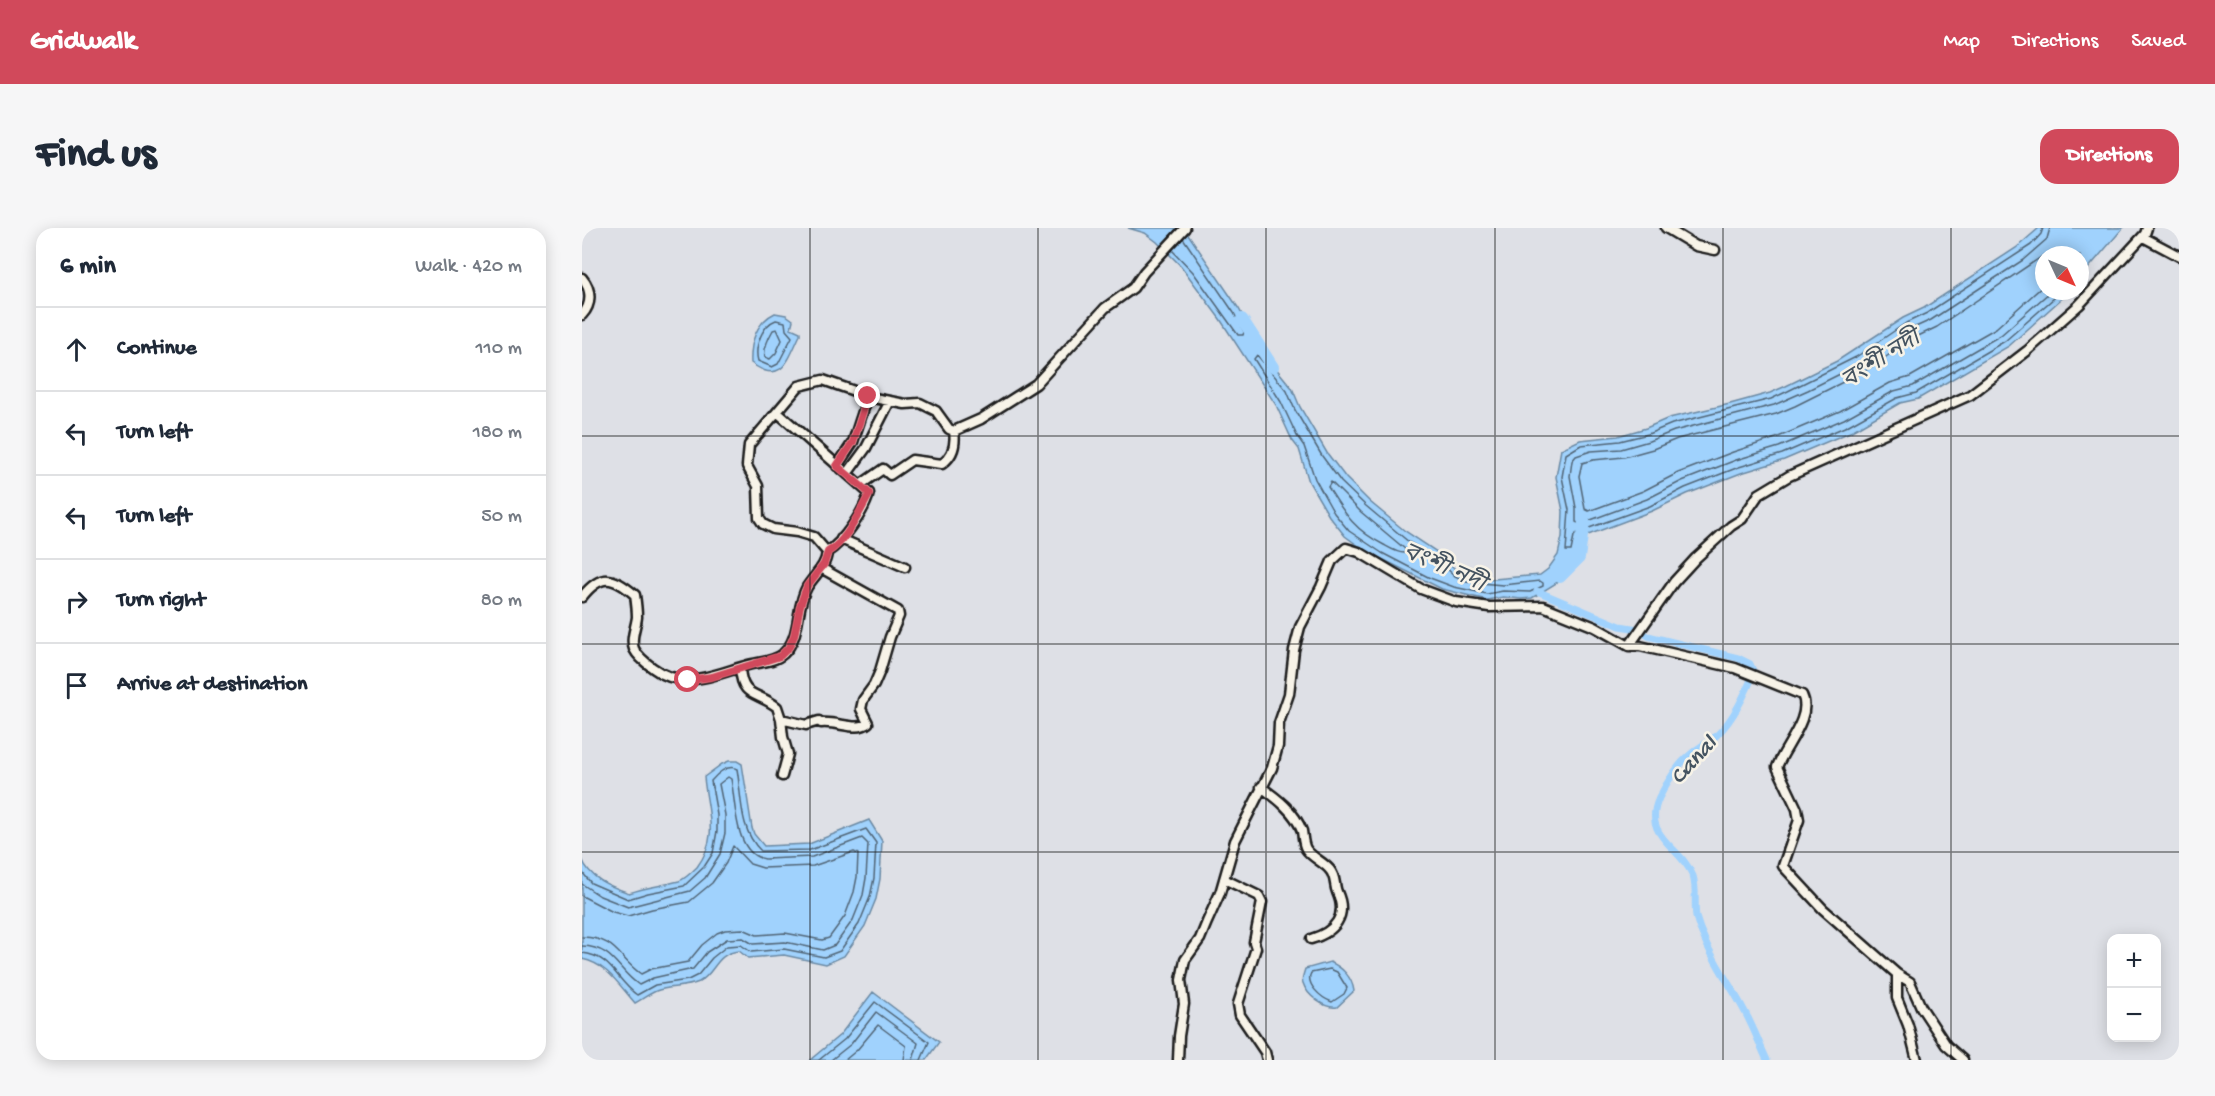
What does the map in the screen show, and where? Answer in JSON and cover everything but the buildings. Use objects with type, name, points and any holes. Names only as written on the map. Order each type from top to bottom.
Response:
[{"type":"street","points":[[828,552],[814,537],[764,525],[759,518],[758,486],[747,466],[749,445],[799,386],[823,380],[868,396],[905,404],[920,403],[936,411],[950,429],[954,430],[981,419],[1036,384],[1105,308],[1133,288],[1144,272],[1185,228]]},
{"type":"street","points":[[1666,228],[1696,246],[1715,250]]},
{"type":"street","points":[[1629,646],[1674,582],[1704,551],[1742,519],[1758,494],[1789,476],[1970,395],[2079,305],[2143,237],[2147,228]]},
{"type":"street","points":[[2143,237],[2179,256]]},
{"type":"street","points":[[582,278],[588,285],[590,296],[589,304],[582,315]]},
{"type":"street","points":[[837,466],[853,442],[868,396]]},
{"type":"street","points":[[848,474],[866,448],[890,401]]},
{"type":"street","points":[[582,597],[602,579],[622,583],[635,595],[637,620],[633,632],[633,648],[659,673],[672,678],[688,680],[712,677],[780,656],[789,647],[794,636],[807,586],[822,568],[828,552],[834,548],[851,526],[869,493],[777,412]]},
{"type":"street","points":[[860,485],[883,469],[890,475],[912,460],[942,464],[951,456],[955,438],[954,430]]},
{"type":"street","points":[[841,539],[905,567]]},
{"type":"street","points":[[1178,1060],[1184,1004],[1181,980],[1185,960],[1200,939],[1220,893],[1235,841],[1272,768],[1278,746],[1279,723],[1289,693],[1294,650],[1300,627],[1332,561],[1346,548],[1359,552],[1421,589],[1456,602],[1490,607],[1543,606],[1595,627],[1629,646],[1640,646],[1735,668],[1802,695],[1806,706],[1799,725],[1777,766],[1797,809],[1799,820],[1783,866],[1823,909],[1897,974],[1910,982],[1922,1007],[1947,1045],[1963,1060]]},
{"type":"street","points":[[781,719],[806,725],[819,721],[857,727],[868,723],[861,709],[863,700],[874,686],[899,616],[898,611],[822,568]]},
{"type":"street","points":[[740,668],[741,682],[746,690],[777,707],[788,754],[782,776]]},
{"type":"street","points":[[1262,787],[1287,807],[1301,829],[1305,848],[1330,870],[1335,878],[1337,891],[1342,898],[1343,908],[1340,918],[1326,934],[1311,939]]},
{"type":"street","points":[[1224,879],[1259,896],[1262,902],[1254,942],[1256,948],[1238,1004],[1240,1015],[1265,1052],[1267,1060]]},
{"type":"street","points":[[1897,974],[1897,998],[1908,1025],[1917,1060]]},
{"type":"water","points":[[1128,228],[1184,228],[1239,309],[1261,350],[1292,388],[1300,407],[1327,453],[1346,478],[1370,502],[1405,531],[1437,552],[1455,569],[1471,577],[1494,579],[1540,575],[1548,569],[1558,555],[1562,537],[1563,511],[1556,477],[1561,449],[1580,440],[1618,436],[1669,418],[1730,404],[1786,386],[1837,361],[1903,318],[1924,308],[2016,248],[2039,228],[2123,228],[2089,268],[2089,246],[2035,246],[2035,300],[2060,300],[2009,346],[1918,399],[1900,403],[1850,432],[1784,460],[1741,473],[1687,494],[1652,511],[1580,538],[1579,548],[1570,568],[1558,582],[1532,598],[1503,597],[1487,600],[1442,589],[1364,550],[1345,536],[1329,516],[1309,482],[1299,449],[1292,440],[1276,405],[1220,319],[1181,266],[1145,233]]},
{"type":"water","points":[[775,313],[786,315],[793,320],[791,328],[800,332],[800,335],[783,367],[770,372],[751,363],[751,355],[753,341],[759,328],[768,317]]},
{"type":"water","points":[[729,761],[742,764],[752,828],[764,846],[809,844],[869,820],[882,841],[880,879],[876,899],[865,926],[844,956],[826,964],[784,955],[748,958],[739,951],[725,955],[699,982],[656,991],[635,1003],[606,970],[582,959],[582,859],[595,877],[629,893],[684,879],[697,867],[708,845],[710,824],[704,777]]},
{"type":"water","points":[[1330,962],[1346,973],[1354,991],[1337,1007],[1327,1006],[1317,1001],[1308,993],[1302,981],[1305,969]]},
{"type":"water","points":[[873,992],[939,1042],[926,1060],[810,1060],[840,1035]]},
{"type":"waterway","name":"বংশী নদী","points":[[1242,319],[1273,367]]},
{"type":"waterway","name":"বংশী নদী","points":[[1560,577],[1579,558],[1584,521]]},
{"type":"waterway","name":"Canal","points":[[1537,591],[1620,626],[1638,629],[1648,636],[1738,658],[1750,664],[1754,673],[1734,714],[1717,735],[1681,763],[1659,798],[1655,811],[1655,822],[1659,832],[1693,876],[1696,917],[1701,931],[1713,958],[1741,1004],[1767,1060]]},
{"type":"route","points":[[688,680],[712,677],[769,660],[780,656],[789,647],[807,586],[824,564],[828,552],[834,548],[851,526],[869,495],[853,478],[837,466],[850,449],[868,396]]}]
